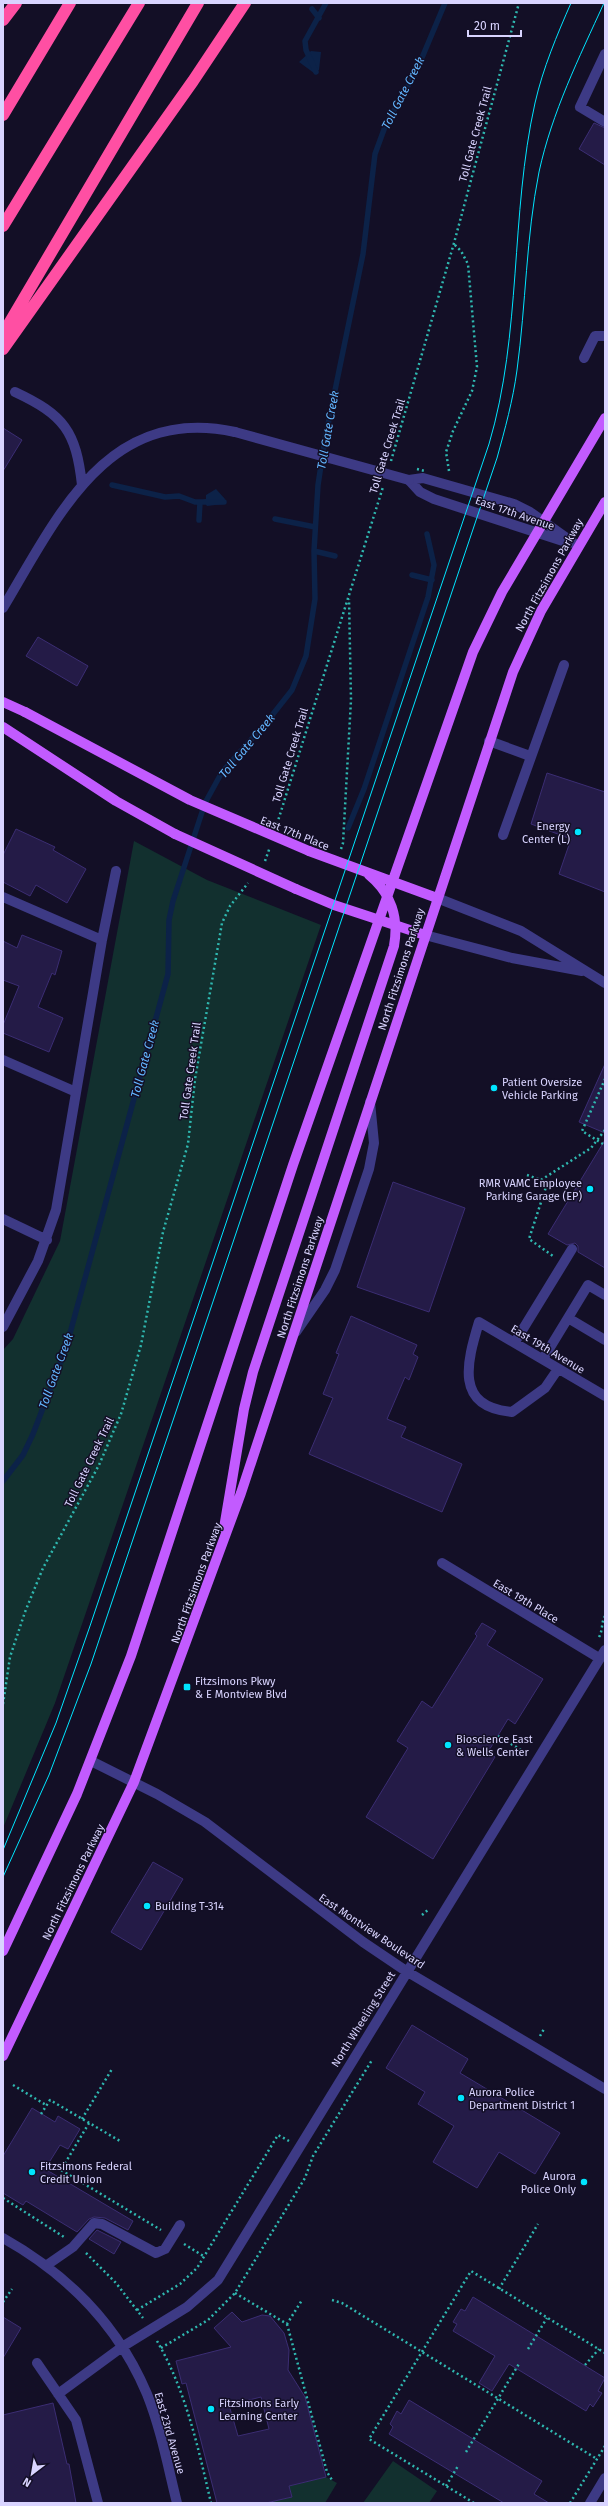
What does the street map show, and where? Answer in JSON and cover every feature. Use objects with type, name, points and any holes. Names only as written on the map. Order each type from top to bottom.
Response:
[{"type":"highway","points":[[3,20],[16,3]]},
{"type":"highway","points":[[3,115],[70,3]]},
{"type":"highway","points":[[3,226],[139,3]]},
{"type":"highway","points":[[3,334],[198,3]]},
{"type":"highway","points":[[3,349],[193,81],[245,3]]},
{"type":"main road","points":[[3,1951],[91,1761],[131,1656],[293,1165],[473,652],[502,592],[605,418]]},
{"type":"main road","name":"North Fitzsimons Parkway","points":[[3,2056],[134,1782],[220,1554],[489,741],[524,644],[578,546],[605,502]]},
{"type":"main road","name":"East 17th Place","points":[[3,702],[190,800],[336,862],[392,884],[437,898]]},
{"type":"main road","name":"East 17th Place","points":[[3,727],[60,766],[147,820],[296,889],[379,920],[425,935]]},
{"type":"main road","points":[[220,1554],[244,1409],[253,1372],[394,946],[396,925],[394,913],[388,897],[369,875]]},
{"type":"street","points":[[605,54],[603,65],[580,107],[605,122]]},
{"type":"street","points":[[584,358],[595,336],[605,336]]},
{"type":"street","points":[[15,392],[47,409],[66,427],[77,454],[82,485]]},
{"type":"street","name":"East 17th Avenue","points":[[3,608],[58,517],[82,485],[106,460],[144,439],[165,432],[190,429],[207,428],[234,432],[409,480],[423,478],[514,504],[530,512],[578,546]]},
{"type":"street","name":"East 17th Avenue","points":[[409,480],[420,492],[434,498],[578,546]]},
{"type":"street","points":[[503,835],[530,756],[564,665]]},
{"type":"street","points":[[489,741],[530,756]]},
{"type":"street","points":[[3,1327],[25,1288],[47,1240],[59,1198],[102,940],[116,871]]},
{"type":"street","points":[[3,897],[102,940]]},
{"type":"street","name":"East 17th Place","points":[[437,898],[521,931],[553,949],[584,971],[605,983]]},
{"type":"street","name":"East 17th Place","points":[[425,935],[512,958],[584,971]]},
{"type":"street","points":[[3,1060],[76,1092]]},
{"type":"street","points":[[293,1335],[333,1276],[367,1177],[374,1143],[370,1101]]},
{"type":"street","points":[[3,1219],[47,1240]]},
{"type":"street","points":[[515,1342],[572,1249]]},
{"type":"street","points":[[543,1359],[588,1285],[605,1295]]},
{"type":"street","points":[[568,1318],[605,1340]]},
{"type":"street","name":"East 19th Avenue","points":[[558,1369],[545,1388],[512,1412],[500,1411],[486,1406],[473,1395],[469,1384],[470,1360],[479,1322],[605,1396]]},
{"type":"street","name":"East 19th Place","points":[[442,1563],[602,1654]]},
{"type":"street","name":"North Wheeling Street","points":[[58,2394],[122,2347],[187,2307],[215,2284],[602,1654]]},
{"type":"street","name":"East Montview Boulevard","points":[[91,1761],[134,1782],[205,1822],[341,1927],[406,1971],[605,2089]]},
{"type":"street","points":[[47,2266],[76,2245],[94,2223],[102,2224],[156,2253],[165,2249],[180,2225]]},
{"type":"street","name":"East 23rd Avenue","points":[[3,2238],[47,2266],[85,2299],[122,2347],[147,2395],[159,2429],[177,2503]]},
{"type":"street","points":[[37,2364],[76,2420],[98,2503]]},
{"type":"street","points":[[590,2503],[605,2478]]},
{"type":"path","name":"Toll Gate Creek Trail","points":[[390,463],[454,243],[519,3]]},
{"type":"path","points":[[450,474],[446,452],[453,430],[472,391],[477,367],[468,264],[461,251],[454,243]]},
{"type":"path","name":"Toll Gate Creek Trail","points":[[276,829],[384,485]]},
{"type":"path","points":[[336,862],[343,843],[351,700],[348,596]]},
{"type":"path","points":[[262,865],[266,860],[271,844]]},
{"type":"path","name":"Toll Gate Creek Trail","points":[[3,1704],[10,1657],[25,1612],[43,1568],[99,1465],[121,1414],[141,1345],[163,1232],[188,1144],[195,1079],[222,923],[230,906],[253,877]]},
{"type":"path","points":[[603,1144],[582,1131],[605,1079]]},
{"type":"path","points":[[542,1180],[570,1164],[598,1141],[605,1130]]},
{"type":"path","points":[[527,1175],[542,1180],[546,1187],[529,1239],[564,1262]]},
{"type":"path","points":[[498,1736],[528,1754]]},
{"type":"path","points":[[211,2503],[191,2420],[178,2382],[161,2348],[208,2320],[235,2293],[305,2178],[313,2156],[374,2056]]},
{"type":"path","points":[[82,2119],[112,2069]]},
{"type":"path","points":[[13,2085],[46,2105]]},
{"type":"path","points":[[41,2114],[50,2100],[120,2141]]},
{"type":"path","points":[[89,2123],[61,2170],[205,2257]]},
{"type":"path","points":[[137,2310],[180,2284],[197,2268],[278,2135],[313,2156]]},
{"type":"path","points":[[499,2289],[538,2224]]},
{"type":"path","points":[[474,2503],[369,2439],[471,2271],[605,2353]]},
{"type":"path","points":[[3,2302],[12,2289]]},
{"type":"path","points":[[235,2293],[287,2324],[327,2472],[332,2480]]},
{"type":"path","points":[[287,2324],[302,2300]]},
{"type":"path","points":[[332,2300],[342,2303],[597,2459]]},
{"type":"path","points":[[528,2349],[547,2318]]},
{"type":"path","points":[[585,2366],[599,2349]]},
{"type":"path","points":[[466,2452],[520,2362]]},
{"type":"path","points":[[570,2503],[605,2446]]},
{"type":"path","points":[[446,2486],[458,2466]]},
{"type":"green space","points":[[134,841],[207,880],[321,925],[55,1703],[3,1828],[3,1350],[13,1339],[60,1241]]},
{"type":"green space","points":[[393,2461],[437,2491],[429,2503],[363,2503]]},
{"type":"green space","points":[[326,2477],[337,2483],[325,2503],[266,2503],[292,2497],[289,2486]]},
{"type":"water","points":[[311,51],[321,52],[319,70],[314,73],[299,62]]},
{"type":"water","points":[[216,489],[225,499],[223,504],[207,506],[203,500],[206,499],[206,495]]},
{"type":"building","points":[[594,123],[605,128],[605,165],[579,149]]},
{"type":"building","points":[[3,428],[22,440],[3,471]]},
{"type":"building","points":[[38,637],[88,666],[77,686],[26,656]]},
{"type":"building","name":"Energy Center (L)","points":[[547,773],[605,792],[605,892],[559,874],[571,839],[531,824]]},
{"type":"building","points":[[16,829],[55,847],[53,850],[86,869],[67,903],[36,885],[30,896],[3,882],[3,855]]},
{"type":"building","points":[[22,935],[62,951],[55,975],[52,973],[38,1007],[63,1018],[49,1052],[3,1033],[3,1025],[19,986],[3,980],[3,941],[17,948]]},
{"type":"building","points":[[605,1064],[605,1133],[579,1122]]},
{"type":"building","name":"RMR VAMC Employee Parking Garage (EP)","points":[[605,1140],[605,1268],[578,1252],[578,1246],[575,1243],[567,1245],[548,1234]]},
{"type":"building","points":[[393,1182],[465,1208],[429,1312],[357,1287]]},
{"type":"building","points":[[351,1316],[417,1345],[413,1354],[418,1357],[409,1380],[405,1377],[387,1419],[406,1427],[401,1437],[462,1464],[442,1512],[309,1454],[333,1398],[323,1394],[339,1354],[336,1353]]},
{"type":"building","name":"Bioscience East & Wells Center","points":[[482,1623],[496,1631],[487,1645],[543,1679],[515,1724],[508,1719],[488,1752],[495,1757],[433,1859],[366,1817],[408,1748],[397,1741],[422,1701],[432,1708],[477,1636],[475,1634]]},
{"type":"building","name":"Building T-314","points":[[153,1862],[183,1879],[141,1950],[111,1932]]},
{"type":"building","name":"Aurora Police Department District 1","points":[[412,2025],[468,2059],[460,2073],[560,2133],[535,2174],[499,2152],[477,2188],[433,2162],[454,2126],[418,2104],[425,2092],[386,2068]]},
{"type":"building","points":[[32,2108],[55,2122],[58,2116],[80,2129],[68,2149],[60,2145],[45,2169],[133,2221],[128,2230],[105,2218],[94,2217],[89,2219],[77,2232],[26,2201],[23,2205],[3,2193],[3,2156]]},
{"type":"building","points":[[97,2230],[121,2242],[114,2254],[89,2239]]},
{"type":"building","points":[[473,2297],[605,2378],[598,2391],[602,2393],[593,2407],[590,2404],[586,2411],[509,2364],[492,2391],[479,2383],[495,2356],[453,2331],[457,2324],[453,2322],[461,2309],[465,2311]]},
{"type":"building","name":"Fitzsimons Early Learning Center","points":[[232,2312],[242,2322],[262,2315],[270,2316],[284,2333],[289,2350],[288,2370],[305,2397],[326,2477],[289,2486],[292,2497],[266,2503],[217,2503],[186,2383],[182,2384],[176,2361],[231,2347],[214,2328]],"holes":[[[261,2397],[269,2429],[238,2436],[229,2405]]]},
{"type":"building","points":[[3,2317],[21,2328],[3,2358]]},
{"type":"building","points":[[409,2400],[542,2481],[534,2494],[549,2503],[504,2503],[389,2434],[393,2427],[390,2424],[397,2411],[401,2414]]},
{"type":"building","points":[[53,2403],[67,2464],[69,2464],[76,2503],[3,2503],[3,2415]]},
{"type":"waterway","points":[[316,72],[306,50],[305,41],[326,3]]},
{"type":"waterway","name":"Toll Gate Creek","points":[[3,1481],[23,1455],[33,1434],[66,1348],[168,974],[169,920],[173,901],[205,803],[222,772],[266,723],[292,690],[306,656],[315,599],[314,551],[318,485],[325,439],[363,254],[375,154],[386,124],[416,72],[445,3]]},
{"type":"waterway","points":[[312,9],[319,18]]},
{"type":"waterway","points":[[112,485],[165,497],[179,496],[195,502],[224,502]]},
{"type":"waterway","points":[[199,520],[200,502]]},
{"type":"waterway","points":[[275,519],[315,527]]},
{"type":"waterway","points":[[348,828],[364,789],[428,597],[434,565],[427,534]]},
{"type":"waterway","points":[[314,551],[335,556]]},
{"type":"waterway","points":[[412,575],[432,580]]},
{"type":"tram line","points":[[3,1850],[56,1723],[90,1626],[489,444],[507,360],[527,145],[538,90],[546,64],[571,3]]},
{"type":"tram line","points":[[3,1877],[49,1775],[91,1664],[497,458],[506,425],[517,370],[531,221],[544,150],[567,86],[604,3]]},
{"type":"place","name":"Energy Center (L)","points":[[578,832]]},
{"type":"place","name":"Patient Oversize Vehicle Parking","points":[[494,1088]]},
{"type":"place","name":"RMR VAMC Employee Parking Garage (EP)","points":[[590,1189]]},
{"type":"place","name":"Fitzsimons Pkwy & E Montview Blvd","points":[[187,1687]]},
{"type":"place","name":"Bioscience East & Wells Center","points":[[448,1745]]},
{"type":"place","name":"Building T-314","points":[[147,1906]]},
{"type":"place","name":"Aurora Police Department District 1","points":[[461,2098]]},
{"type":"place","name":"Fitzsimons Federal Credit Union","points":[[32,2172]]},
{"type":"place","name":"Aurora Police Only","points":[[584,2182]]},
{"type":"place","name":"Fitzsimons Early Learning Center","points":[[211,2409]]}]
